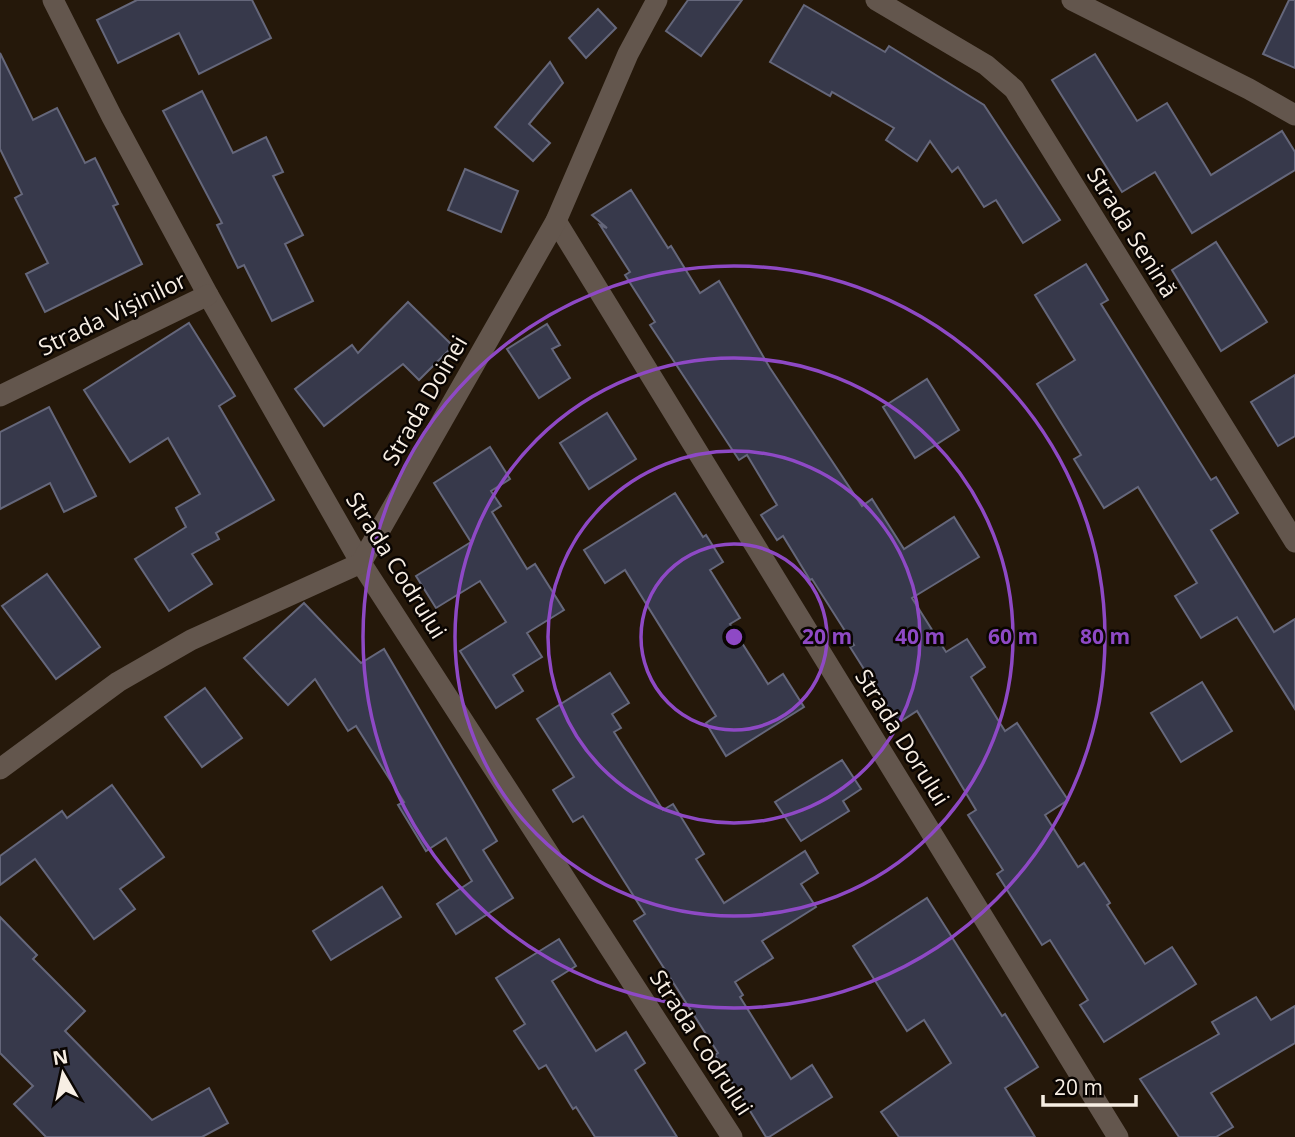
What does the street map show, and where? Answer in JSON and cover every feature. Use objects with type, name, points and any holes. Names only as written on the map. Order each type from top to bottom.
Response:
[{"type":"street","name":"Strada Codrului","points":[[52,0],[208,295],[361,563],[732,1137]]},
{"type":"street","name":"Strada Doinei","points":[[361,563],[556,222],[628,54],[657,0]]},
{"type":"street","name":"Strada Senină","points":[[876,0],[986,65],[1014,89],[1295,542]]},
{"type":"street","points":[[1072,0],[1295,115]]},
{"type":"street","name":"Strada Dorului","points":[[556,222],[1118,1137]]},
{"type":"street","name":"Strada Vișinilor","points":[[0,396],[208,295]]},
{"type":"street","points":[[0,769],[118,682],[191,640],[361,563]]},
{"type":"building","points":[[137,0],[252,0],[271,38],[199,74],[179,33],[118,63],[97,20]]},
{"type":"building","points":[[688,0],[742,0],[701,56],[666,31]]},
{"type":"building","points":[[1289,0],[1295,0],[1295,68],[1263,54]]},
{"type":"building","points":[[804,5],[885,52],[889,46],[984,105],[1060,220],[1023,243],[996,200],[984,207],[958,167],[952,172],[930,141],[917,161],[886,140],[894,128],[832,92],[830,96],[770,62]]},
{"type":"building","points":[[598,9],[616,28],[586,58],[569,38]]},
{"type":"building","points":[[0,53],[33,120],[57,108],[85,163],[95,158],[118,204],[113,206],[142,264],[45,312],[26,274],[48,263],[15,198],[22,194],[0,149]]},
{"type":"building","points":[[1095,54],[1137,121],[1167,103],[1211,175],[1282,131],[1295,152],[1295,170],[1192,233],[1155,172],[1122,192],[1052,80]]},
{"type":"building","points":[[550,62],[563,83],[529,124],[550,143],[533,161],[495,127]]},
{"type":"building","points":[[202,91],[233,153],[266,137],[283,172],[273,176],[303,235],[285,244],[313,301],[272,321],[244,265],[238,268],[217,225],[222,223],[163,111]]},
{"type":"building","points":[[465,169],[518,191],[501,232],[448,210]]},
{"type":"building","points":[[631,190],[700,293],[719,281],[770,368],[862,506],[872,499],[904,549],[954,517],[979,557],[912,598],[946,652],[967,639],[985,667],[971,677],[1005,731],[1017,723],[1068,800],[1045,815],[1078,867],[1084,863],[1145,964],[1172,947],[1196,984],[1104,1042],[1080,1005],[1088,1000],[1050,940],[1042,945],[997,874],[1003,870],[968,815],[976,810],[917,711],[898,723],[850,647],[854,645],[812,579],[810,580],[783,536],[777,540],[761,515],[777,505],[747,455],[739,460],[650,325],[655,322],[625,275],[630,272],[600,225],[607,228],[592,215]]},
{"type":"building","points":[[1216,242],[1267,322],[1221,351],[1172,270]]},
{"type":"building","points":[[1086,264],[1108,300],[1101,304],[1211,480],[1216,477],[1238,513],[1211,530],[1274,632],[1295,619],[1295,709],[1237,617],[1201,638],[1175,596],[1197,583],[1138,487],[1104,508],[1074,459],[1081,455],[1037,384],[1075,360],[1035,295]]},
{"type":"building","points":[[408,302],[453,346],[419,380],[403,364],[324,426],[295,389],[352,345],[358,353]]},
{"type":"building","points":[[189,323],[235,396],[219,406],[274,500],[216,533],[219,539],[192,554],[212,584],[169,611],[135,559],[186,527],[176,508],[200,494],[168,438],[130,462],[84,390]]},
{"type":"building","points":[[547,324],[560,345],[552,349],[570,378],[539,398],[507,349]]},
{"type":"building","points":[[1295,375],[1295,436],[1278,446],[1251,402]]},
{"type":"building","points":[[927,379],[959,430],[915,458],[883,407]]},
{"type":"building","points":[[49,407],[96,496],[64,512],[50,483],[0,509],[0,432]]},
{"type":"building","points":[[607,413],[636,459],[589,489],[560,443]]},
{"type":"building","points":[[490,447],[510,479],[491,491],[501,506],[492,512],[527,569],[535,564],[564,610],[527,633],[542,657],[513,675],[523,691],[496,708],[460,651],[506,622],[480,581],[436,608],[416,576],[471,542],[434,483]]},
{"type":"building","points":[[675,493],[703,537],[706,535],[723,562],[710,570],[740,618],[730,624],[768,684],[783,674],[804,707],[726,756],[706,723],[716,716],[625,570],[605,583],[584,550]]},
{"type":"building","points":[[47,574],[100,647],[56,679],[2,606]]},
{"type":"building","points":[[304,603],[361,663],[384,649],[497,841],[483,850],[513,898],[456,934],[437,904],[472,881],[446,838],[426,851],[398,805],[404,802],[356,726],[348,731],[315,679],[288,705],[244,658]]},
{"type":"building","points":[[610,673],[629,703],[612,714],[621,728],[614,732],[663,810],[673,804],[704,854],[696,859],[724,903],[805,851],[818,873],[801,884],[816,907],[762,941],[773,958],[735,982],[743,995],[740,997],[791,1079],[812,1065],[832,1097],[769,1137],[766,1137],[715,1055],[718,1053],[634,921],[645,914],[583,816],[573,822],[553,790],[574,777],[537,719]]},
{"type":"building","points":[[1202,682],[1232,731],[1181,762],[1151,713]]},
{"type":"building","points":[[205,688],[242,738],[202,767],[165,717]]},
{"type":"building","points":[[842,760],[861,789],[843,801],[849,811],[801,841],[775,802]]},
{"type":"building","points":[[112,785],[164,857],[120,889],[135,909],[94,939],[35,859],[0,885],[0,856],[62,811],[67,818]]},
{"type":"building","points":[[382,887],[401,917],[331,960],[313,931]]},
{"type":"building","points":[[927,898],[1038,1067],[1005,1088],[1035,1137],[899,1137],[881,1112],[951,1063],[924,1020],[907,1031],[853,946]]},
{"type":"building","points":[[0,917],[37,955],[33,959],[85,1011],[65,1031],[152,1120],[209,1088],[228,1123],[202,1137],[46,1137],[14,1104],[33,1086],[0,1053]]},
{"type":"building","points":[[559,939],[576,966],[552,981],[596,1051],[626,1032],[645,1063],[635,1070],[677,1137],[595,1137],[576,1107],[573,1109],[546,1065],[539,1069],[514,1031],[525,1024],[496,978]]},
{"type":"building","points":[[1256,997],[1271,1020],[1295,1006],[1295,1043],[1211,1093],[1233,1127],[1216,1137],[1179,1137],[1140,1079],[1219,1034],[1212,1022]]}]
